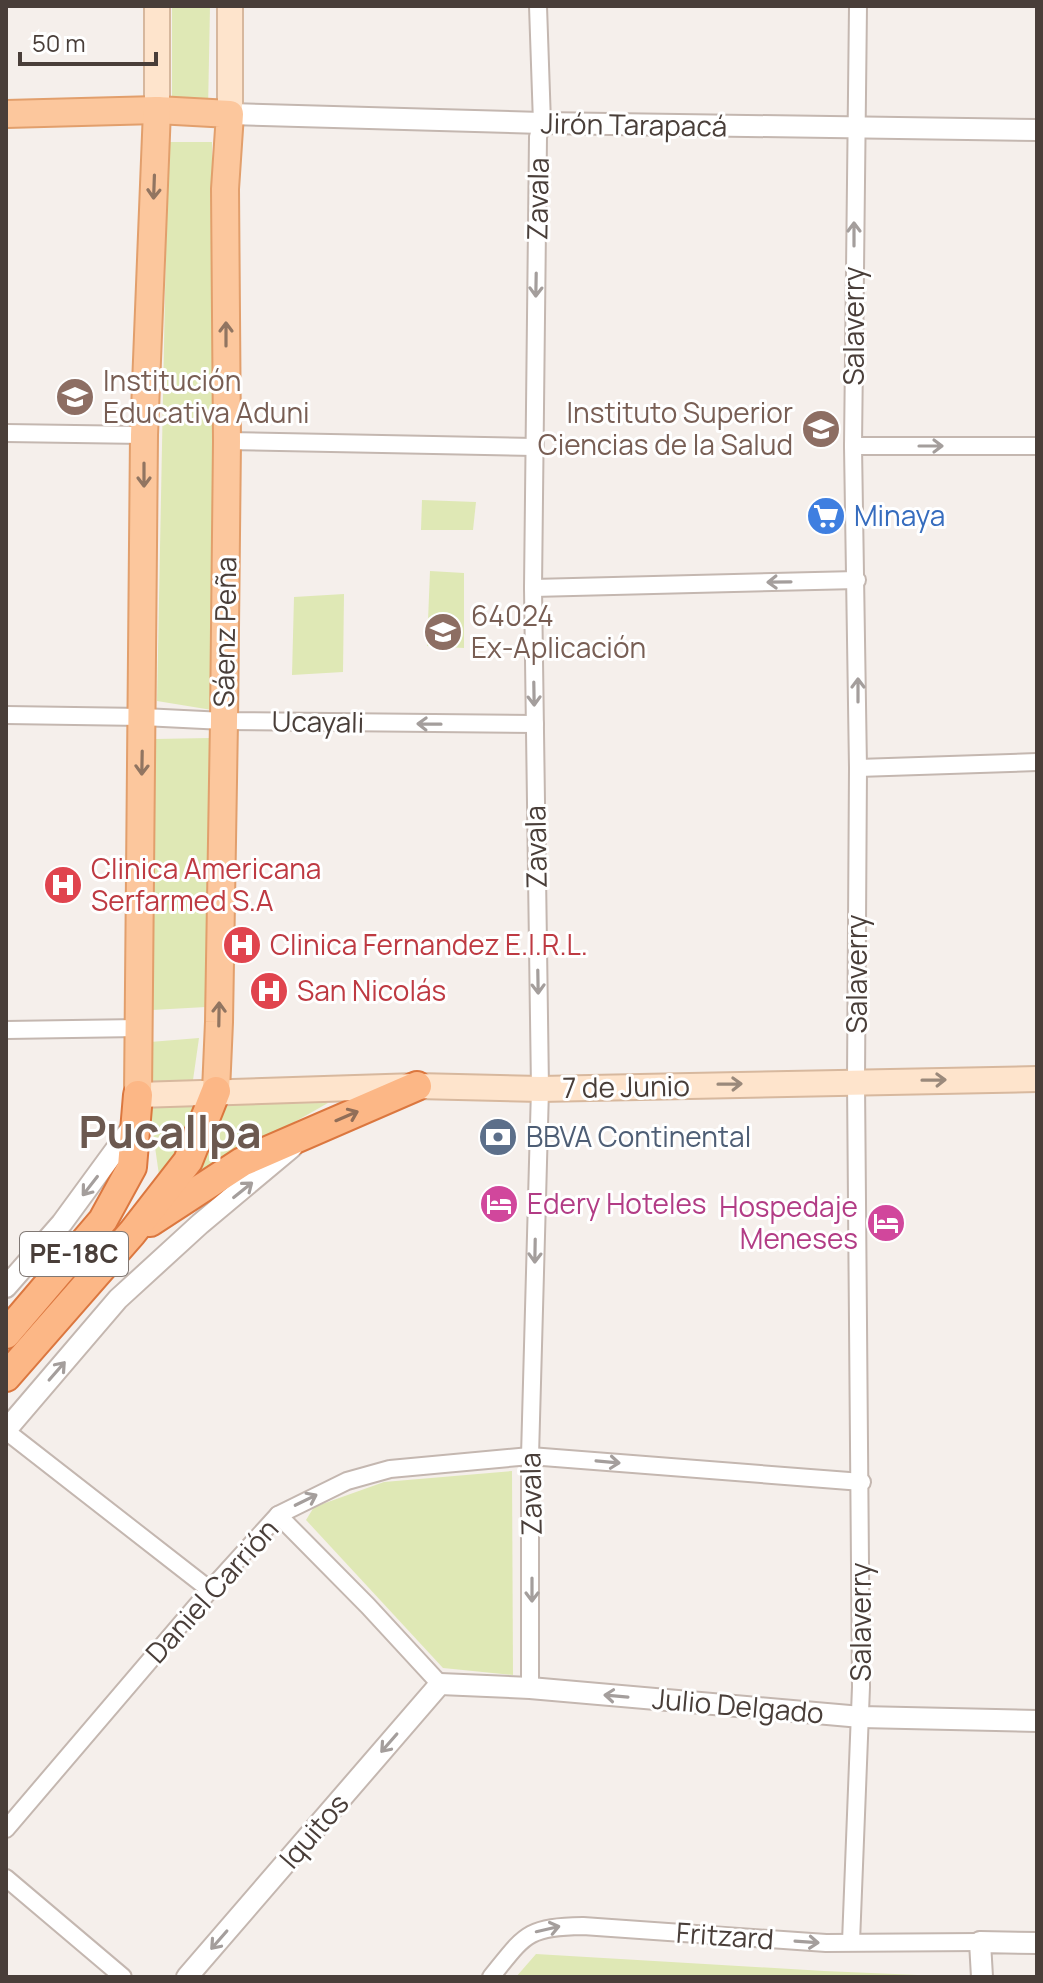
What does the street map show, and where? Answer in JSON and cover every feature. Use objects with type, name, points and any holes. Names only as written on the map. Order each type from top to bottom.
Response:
[{"type":"highway","points":[[132,1233],[242,1162],[417,1086]]},
{"type":"highway","name":"Sáenz Peña","points":[[132,1233],[188,1161],[216,1091]]},
{"type":"highway","name":"PE-18C","points":[[6,1334],[103,1220],[132,1167],[137,1109]]},
{"type":"highway","name":"PE-18C","points":[[6,1377],[132,1233]]},
{"type":"main road","points":[[137,1109],[144,435],[157,110],[157,6]]},
{"type":"main road","name":"Sáenz Peña","points":[[216,1091],[224,721],[227,441],[225,189],[230,114],[230,6]]},
{"type":"main road","points":[[6,114],[157,110],[230,114]]},
{"type":"main road","name":"7 de Junio","points":[[137,1109],[216,1091],[417,1086],[540,1089],[1037,1079]]},
{"type":"street","name":"Zavala","points":[[530,1688],[530,1456],[540,1089],[533,588],[538,137],[542,123],[538,6]]},
{"type":"street","name":"Salaverry","points":[[851,1942],[861,1717],[862,1482],[856,1081],[857,580],[853,446],[858,6]]},
{"type":"street","name":"Jirón Tarapacá","points":[[230,114],[542,123],[1037,130]]},
{"type":"street","points":[[6,433],[144,435]]},
{"type":"street","points":[[227,441],[534,447]]},
{"type":"street","points":[[853,446],[1037,446]]},
{"type":"street","points":[[533,588],[857,580]]},
{"type":"street","name":"Ucayali","points":[[6,715],[535,724]]},
{"type":"street","points":[[858,768],[1037,762]]},
{"type":"street","points":[[6,1030],[139,1028]]},
{"type":"street","points":[[6,1287],[62,1223],[137,1109]]},
{"type":"street","points":[[210,1590],[6,1431],[118,1299],[200,1224],[310,1131]]},
{"type":"street","name":"Daniel Carrión","points":[[6,1829],[278,1515],[347,1481],[390,1469],[530,1456],[862,1482]]},
{"type":"street","points":[[278,1515],[440,1684]]},
{"type":"street","name":"Julio Delgado","points":[[440,1684],[530,1688],[861,1717],[1037,1721]]},
{"type":"street","name":"Iquitos","points":[[187,1977],[440,1684]]},
{"type":"street","points":[[6,1878],[123,1977]]},
{"type":"street","name":"Fritzard","points":[[491,1977],[523,1937],[550,1927],[583,1926],[851,1942],[980,1942]]},
{"type":"street","points":[[982,1977],[980,1942],[1037,1943]]},
{"type":"green space","points":[[172,6],[210,6],[208,110],[172,110]]},
{"type":"green space","points":[[168,142],[212,142],[212,710],[157,701]]},
{"type":"green space","points":[[422,500],[476,502],[473,530],[421,530]]},
{"type":"green space","points":[[430,571],[464,573],[464,648],[427,646]]},
{"type":"green space","points":[[344,594],[343,672],[292,675],[294,597]]},
{"type":"green space","points":[[210,738],[206,1007],[152,1010],[155,739]]},
{"type":"green space","points":[[199,1038],[193,1080],[149,1083],[150,1042]]},
{"type":"green space","points":[[203,1101],[160,1182],[149,1105]]},
{"type":"green space","points":[[328,1103],[194,1179],[220,1104]]},
{"type":"green space","points":[[512,1471],[513,1675],[443,1668],[306,1520],[314,1507],[384,1482]]},
{"type":"green space","points":[[536,1954],[824,1971],[965,1977],[516,1977]]},
{"type":"place","name":"Institución Educativa Aduni","points":[[75,397]]},
{"type":"place","name":"Instituto Superior Ciencias de la Salud","points":[[821,429]]},
{"type":"place","name":"Minaya","points":[[826,516]]},
{"type":"place","name":"64024 Ex-Aplicación","points":[[443,632]]},
{"type":"place","name":"Clinica Americana Serfarmed S.A","points":[[63,885]]},
{"type":"place","name":"Clinica Fernandez E.I.R.L.","points":[[242,945]]},
{"type":"place","name":"San Nicolás","points":[[269,991]]},
{"type":"place","name":"BBVA Continental","points":[[498,1137]]},
{"type":"place","name":"Edery Hoteles","points":[[499,1204]]},
{"type":"place","name":"Hospedaje Meneses","points":[[886,1223]]},
{"type":"district","name":"Pucallpa","points":[[170,1133]]}]
